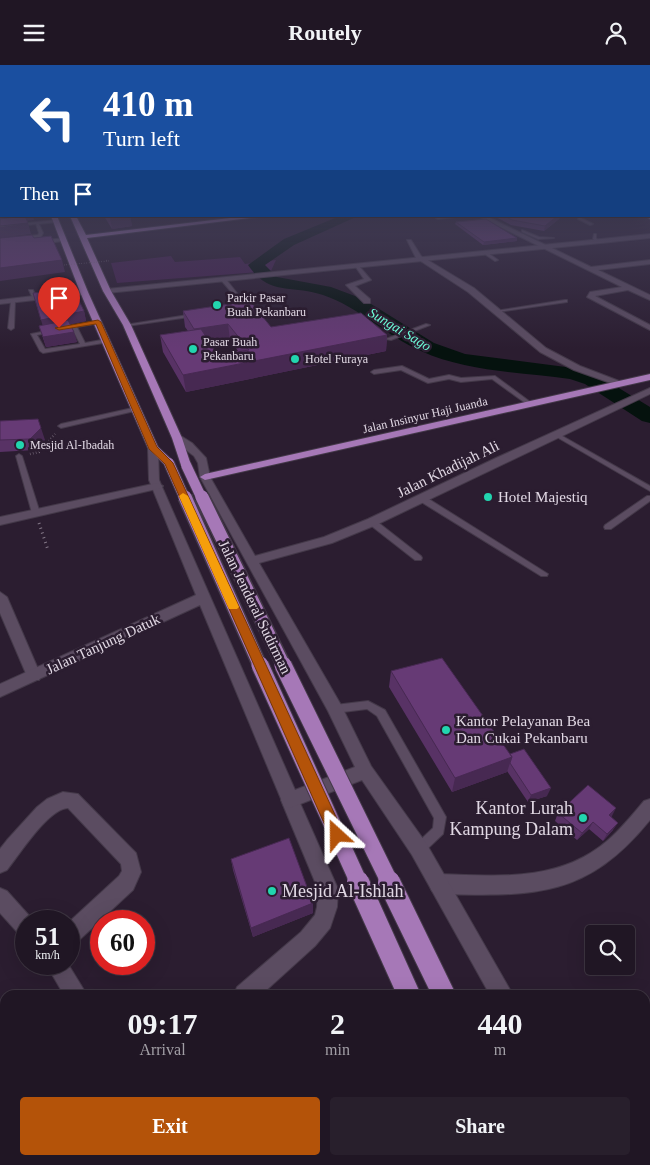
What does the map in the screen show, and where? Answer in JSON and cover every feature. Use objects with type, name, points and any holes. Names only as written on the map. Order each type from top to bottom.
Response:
[{"type":"main road","name":"Jalan Jenderal Sudirman","points":[[69,246],[84,292],[153,449],[169,463],[407,990]]},
{"type":"main road","name":"Jalan Jenderal Sudirman","points":[[88,246],[107,291],[128,325],[177,439],[186,465],[442,990]]},
{"type":"main road","name":"Jalan Insinyur Haji Juanda","points":[[206,477],[650,377]]},
{"type":"street","points":[[411,246],[418,257],[460,283],[553,356],[577,368],[622,384]]},
{"type":"street","points":[[543,246],[650,298]]},
{"type":"street","points":[[107,291],[557,246]]},
{"type":"street","points":[[589,269],[650,263]]},
{"type":"street","points":[[357,267],[368,280],[350,285],[367,301]]},
{"type":"street","points":[[628,288],[593,294],[591,297],[650,328]]},
{"type":"street","points":[[0,302],[13,301],[33,295],[84,292]]},
{"type":"street","name":"Jalan Khadijah Ali","points":[[254,560],[328,540],[372,523],[500,460],[650,391]]},
{"type":"street","points":[[177,439],[198,453],[204,464],[206,477],[254,560],[335,709],[365,771],[419,849],[499,990]]},
{"type":"street","points":[[153,449],[154,475],[157,486],[328,889],[327,907],[323,921],[290,956],[251,990]]},
{"type":"street","points":[[0,521],[157,486]]},
{"type":"street","points":[[0,597],[34,676]]},
{"type":"street","name":"Jalan Tanjung Datuk","points":[[0,691],[205,597]]},
{"type":"street","points":[[290,799],[365,771]]},
{"type":"street","points":[[0,864],[48,806],[67,798],[72,800],[129,859],[132,872],[126,883],[80,927]]},
{"type":"street","points":[[439,884],[516,887],[542,884],[566,877],[588,867],[610,851],[650,807]]},
{"type":"street","points":[[0,898],[15,915]]},
{"type":"street","points":[[63,975],[73,990]]},
{"type":"lane","points":[[486,254],[496,260]]},
{"type":"lane","points":[[223,279],[242,302],[240,309],[231,310]]},
{"type":"lane","points":[[11,328],[13,301]]},
{"type":"lane","points":[[497,311],[565,301]]},
{"type":"lane","points":[[128,325],[203,314]]},
{"type":"lane","points":[[98,322],[34,334],[43,351],[107,341]]},
{"type":"lane","points":[[389,339],[428,325]]},
{"type":"lane","points":[[74,326],[83,345]]},
{"type":"lane","points":[[374,372],[402,368],[428,381],[449,377],[461,380],[493,377],[530,404]]},
{"type":"lane","points":[[61,426],[137,409]]},
{"type":"lane","points":[[557,435],[650,489]]},
{"type":"lane","points":[[19,456],[36,513]]},
{"type":"lane","points":[[421,498],[544,574]]},
{"type":"lane","points":[[608,527],[650,498]]},
{"type":"lane","points":[[372,523],[418,558]]},
{"type":"lane","points":[[335,709],[368,705],[381,713],[440,817],[439,830],[419,849]]},
{"type":"path","points":[[64,265],[109,261],[105,260]]},
{"type":"path","points":[[19,456],[39,452],[61,426]]},
{"type":"path","points":[[36,513],[48,550]]},
{"type":"shaded area","points":[[171,256],[175,262],[240,257],[245,264],[276,260],[271,271],[117,283],[111,263]]},
{"type":"building","points":[[0,246],[56,246],[62,260],[0,268]]},
{"type":"building","points":[[73,288],[84,311],[41,320],[33,293]]},
{"type":"building","points":[[250,301],[271,327],[361,313],[387,335],[183,375],[160,335],[201,329],[218,355],[249,350],[228,324],[194,329],[183,311]]},
{"type":"building","points":[[68,320],[74,332],[43,337],[39,326]]},
{"type":"building","points":[[38,419],[41,428],[30,439],[0,440],[0,421]]},
{"type":"building","name":"Kantor Pelayanan Bea Dan Cukai Pekanbaru","points":[[442,658],[512,757],[455,778],[391,671]]},
{"type":"building","points":[[524,749],[551,788],[531,795],[510,763],[512,757],[510,754]]},
{"type":"building","name":"Kantor Lurah Kampung Dalam","points":[[588,785],[616,808],[609,815],[618,823],[607,834],[593,822],[582,833],[558,813]]},
{"type":"building","name":"Mesjid Al-Ishlah","points":[[289,838],[313,903],[251,928],[231,859]]},
{"type":"waterway","name":"Sungai Sago","points":[[283,246],[256,265],[272,281],[325,290],[357,303],[427,347],[462,359],[574,373],[592,380],[650,416]]},
{"type":"slow traffic","points":[[183,496],[233,607]]},
{"type":"place","name":"Parkir Pasar Buah Pekanbaru","points":[[217,305]]},
{"type":"place","name":"Pasar Buah Pekanbaru","points":[[193,349]]},
{"type":"place","name":"Hotel Furaya","points":[[295,359]]},
{"type":"place","name":"Mesjid Al-Ibadah","points":[[20,445]]},
{"type":"place","name":"Hotel Majestiq","points":[[488,497]]},
{"type":"place","name":"Kantor Pelayanan Bea Dan Cukai Pekanbaru","points":[[446,730]]},
{"type":"place","name":"Kantor Lurah Kampung Dalam","points":[[583,818]]},
{"type":"place","name":"Mesjid Al-Ishlah","points":[[272,891]]},
{"type":"route","points":[[59,328],[98,322],[153,449],[169,463],[337,835]]}]
